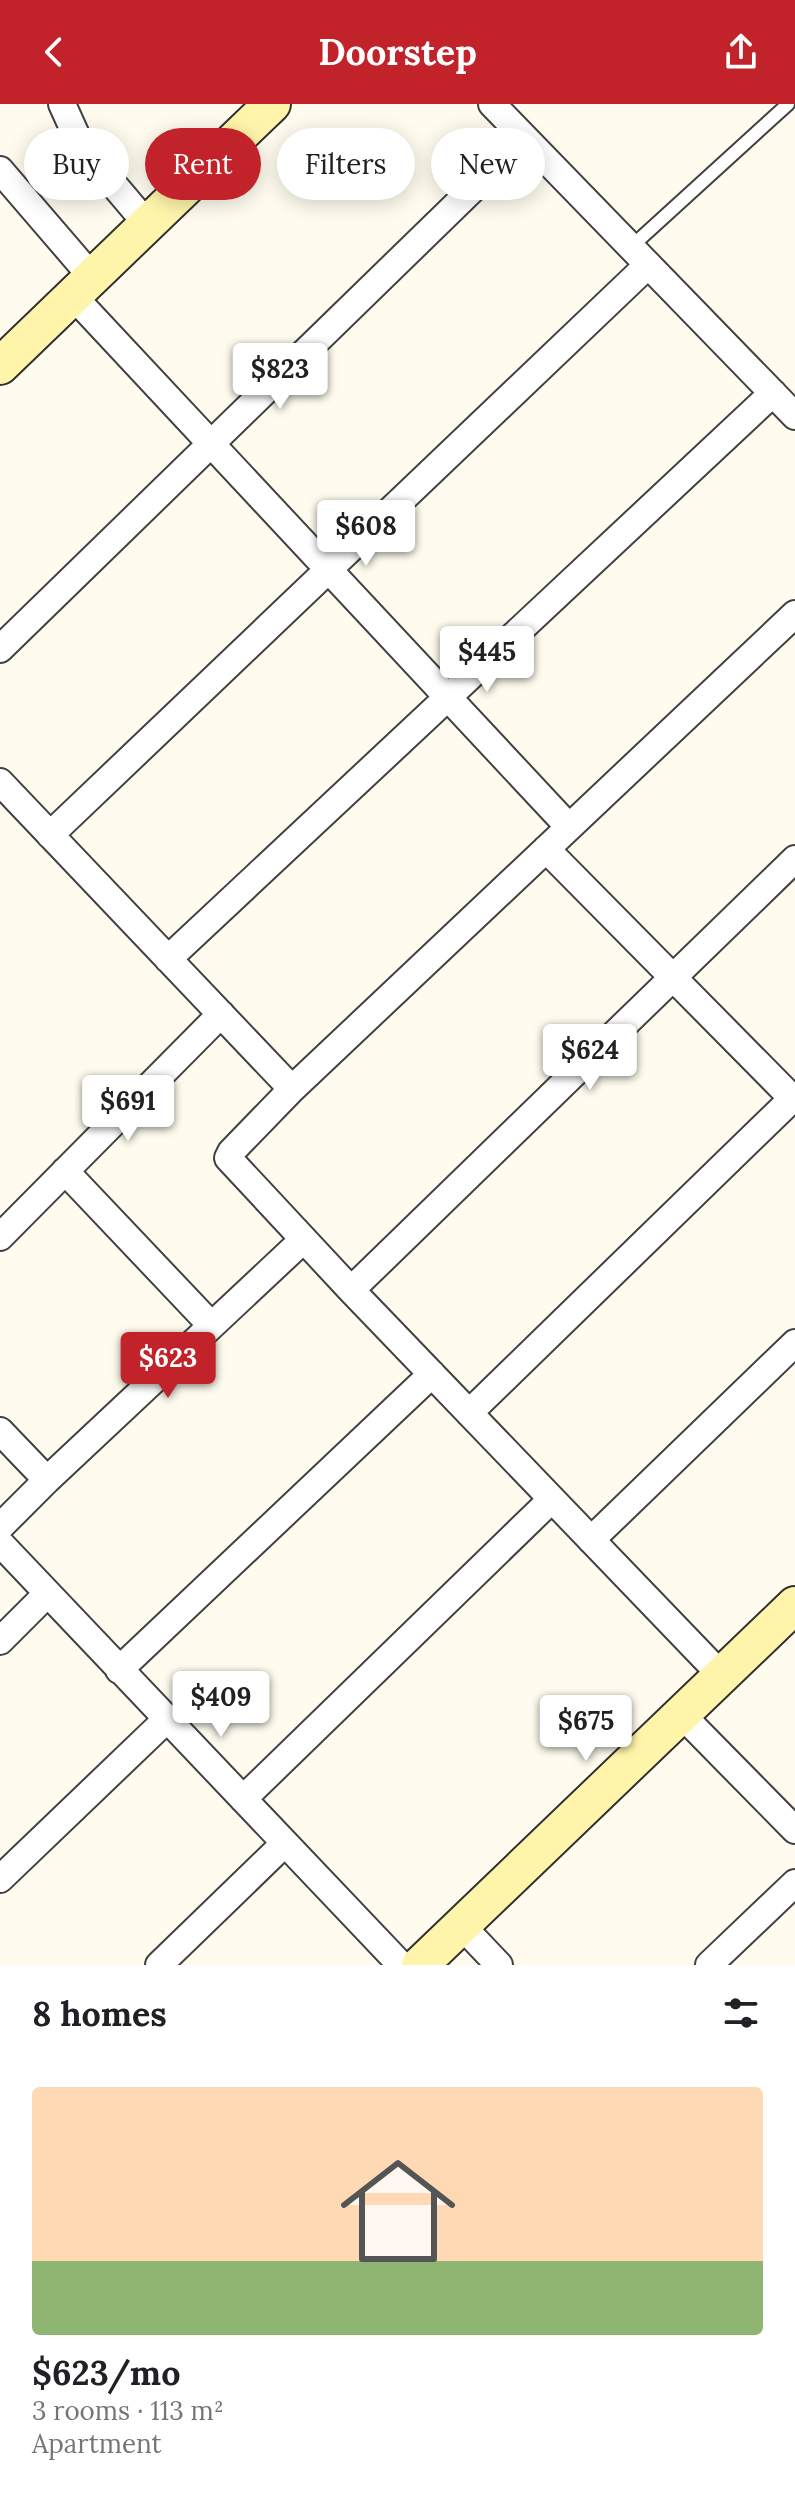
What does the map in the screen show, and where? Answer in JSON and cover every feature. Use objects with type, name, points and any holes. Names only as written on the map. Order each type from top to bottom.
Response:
[{"type":"street","points":[[62,104],[81,146],[147,224]]},
{"type":"street","points":[[0,366],[272,104]]},
{"type":"street","points":[[492,104],[515,128]]},
{"type":"street","points":[[545,159],[795,416]]},
{"type":"street","points":[[0,170],[83,286],[211,443],[569,827]]},
{"type":"street","points":[[0,649],[461,200]]},
{"type":"street","points":[[50,835],[329,569],[639,256]]},
{"type":"street","points":[[168,959],[773,393]]},
{"type":"street","points":[[722,1676],[228,1158],[292,1089],[795,614]]},
{"type":"street","points":[[0,782],[292,1089]]},
{"type":"street","points":[[469,1413],[794,1099],[546,849]]},
{"type":"street","points":[[351,1290],[795,859]]},
{"type":"street","points":[[0,1237],[221,1014]]},
{"type":"street","points":[[65,1171],[211,1325]]},
{"type":"street","points":[[0,1527],[303,1240]]},
{"type":"street","points":[[591,1540],[795,1343]]},
{"type":"street","points":[[119,1670],[432,1374]]},
{"type":"street","points":[[0,1431],[47,1480]]},
{"type":"street","points":[[243,1799],[552,1499]]},
{"type":"street","points":[[0,1543],[401,1965]]},
{"type":"street","points":[[0,1641],[47,1594]]},
{"type":"street","points":[[420,1965],[795,1605]]},
{"type":"street","points":[[680,1713],[795,1830]]},
{"type":"street","points":[[0,1879],[167,1719]]},
{"type":"street","points":[[159,1965],[285,1843]]},
{"type":"street","points":[[709,1965],[795,1883]]},
{"type":"street","points":[[461,1925],[499,1965]]},
{"type":"lane","points":[[639,256],[788,104]]}]
